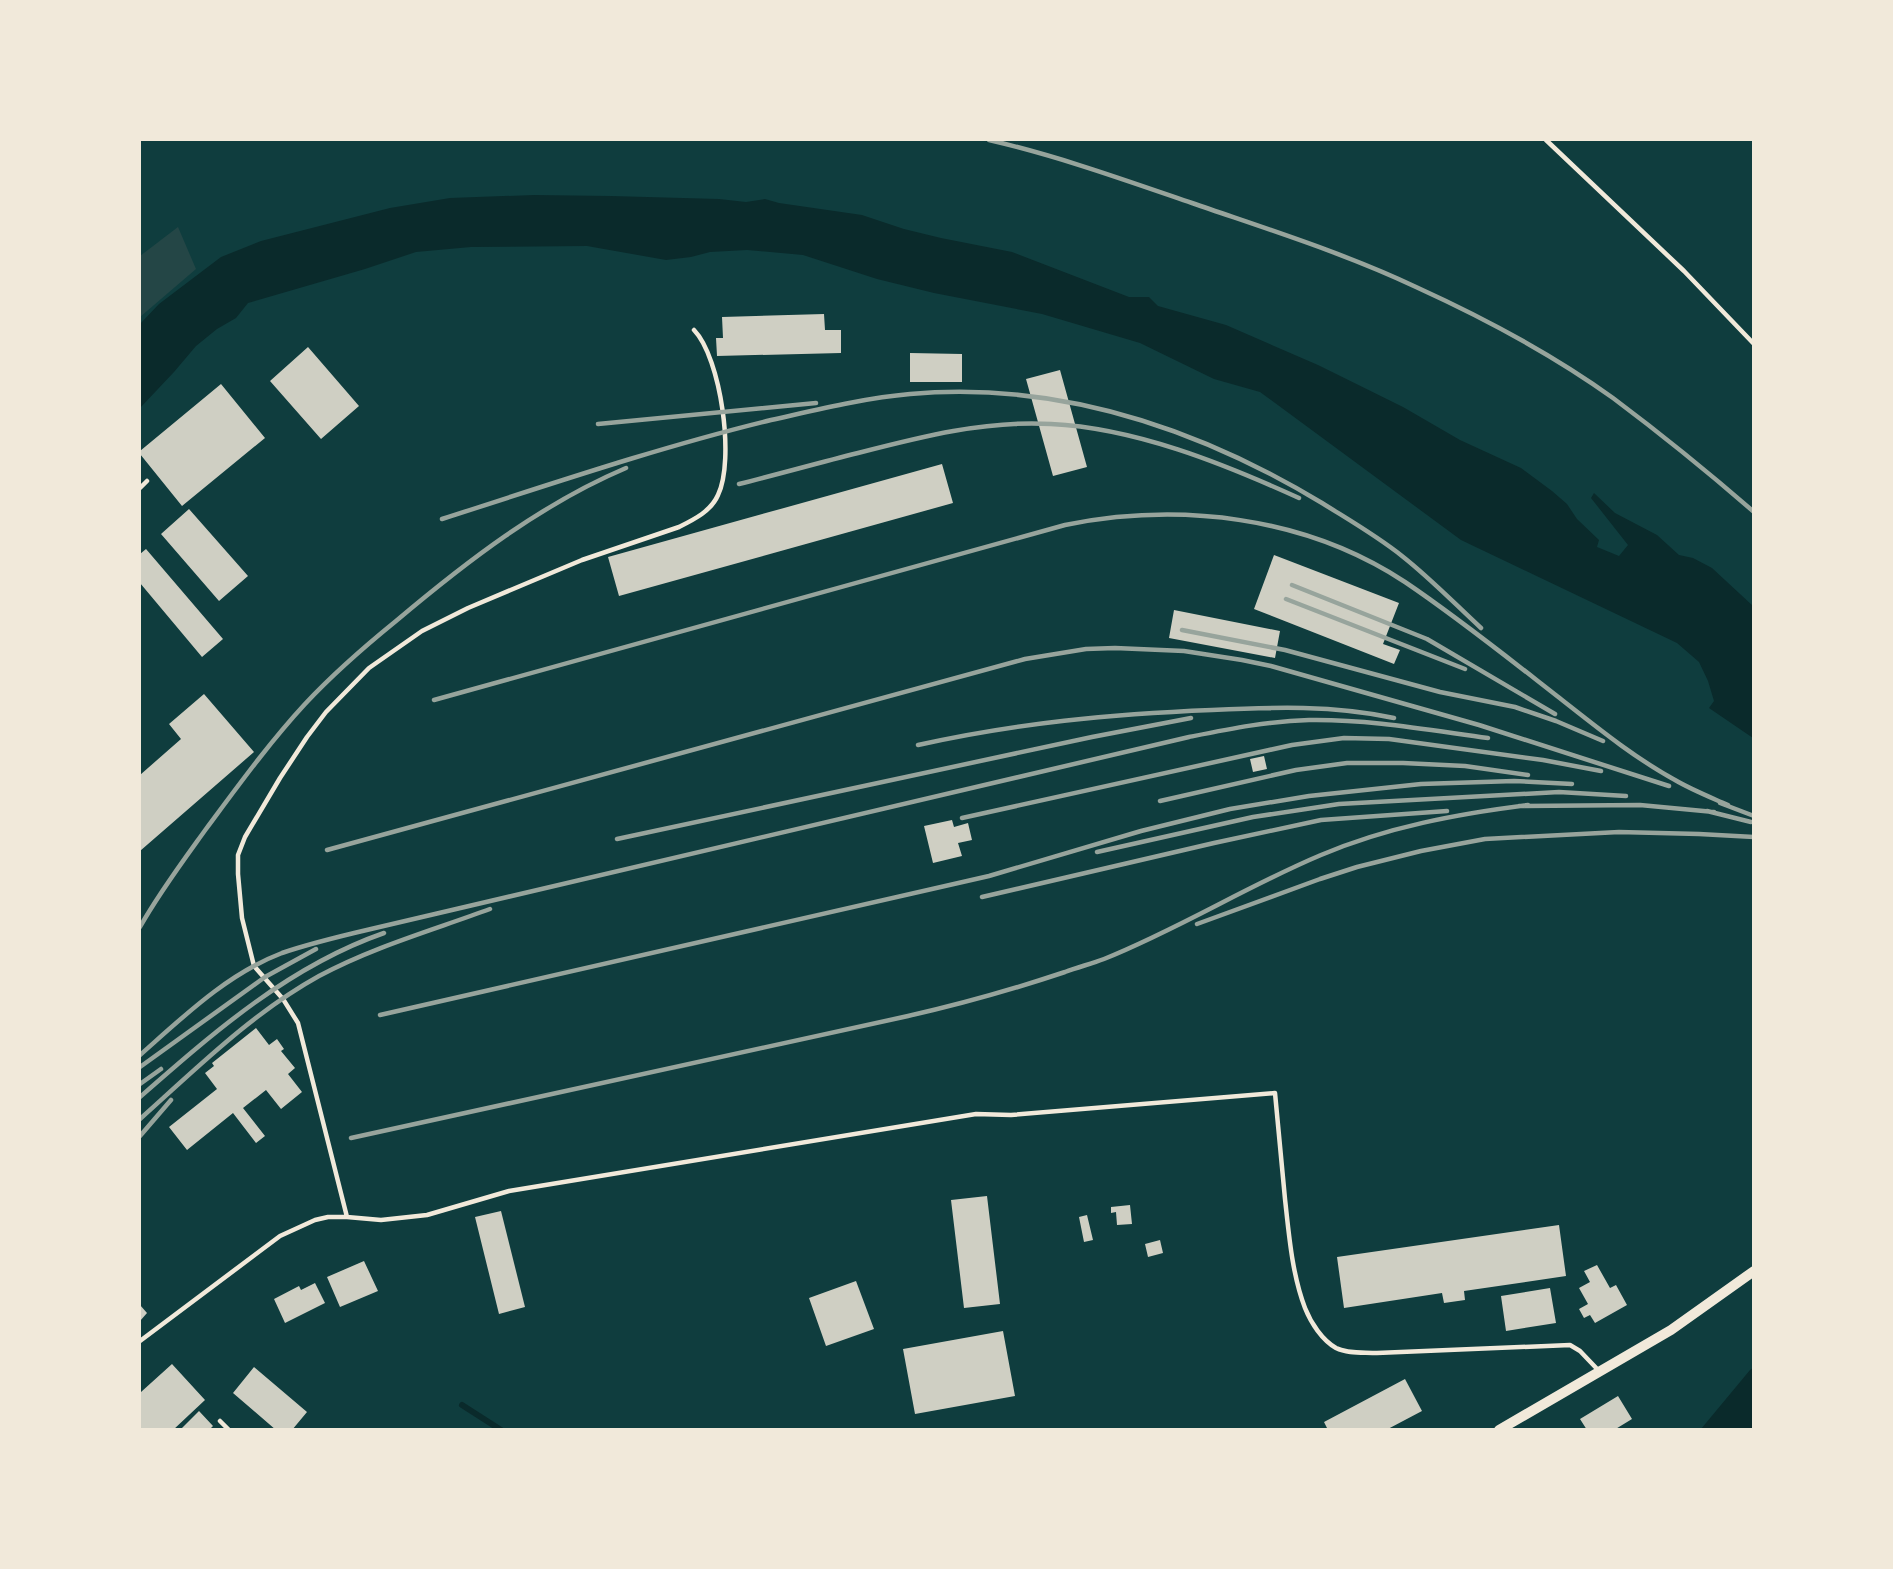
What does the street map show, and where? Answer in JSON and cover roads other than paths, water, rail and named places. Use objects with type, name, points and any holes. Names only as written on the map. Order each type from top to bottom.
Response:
[{"type":"street","points":[[1499,1430],[1671,1330],[1754,1271]]},
{"type":"lane","points":[[1546,140],[1684,271],[1754,344]]},
{"type":"lane","points":[[347,1217],[298,1023],[283,999],[254,966],[248,946],[239,895],[238,855],[245,837],[280,778],[326,712],[348,688],[386,655],[422,631],[468,608],[582,560],[680,527],[694,520],[713,505],[722,484],[724,467],[723,412],[710,356],[694,330]]},
{"type":"lane","points":[[140,488],[147,481]]},
{"type":"lane","points":[[140,1341],[280,1236],[315,1220],[328,1217],[381,1220],[427,1215],[509,1191],[976,1114],[1011,1116],[1275,1093],[1288,1222],[1297,1280],[1306,1309],[1316,1328],[1336,1348],[1353,1352],[1377,1353],[1570,1345],[1580,1351],[1600,1372]]},
{"type":"lane","points":[[220,1421],[229,1430]]},
{"type":"waterway","points":[[462,1405],[501,1430]]},
{"type":"railway","points":[[989,140],[1091,169],[1277,232],[1361,263],[1441,299],[1492,324],[1590,382],[1667,439],[1754,512]]},
{"type":"railway","points":[[442,519],[688,442],[823,408],[910,394],[965,392],[1020,395],[1073,403],[1125,415],[1225,452],[1274,476],[1363,528],[1392,549],[1422,573],[1481,628]]},
{"type":"railway","points":[[598,424],[816,403]]},
{"type":"railway","points":[[739,484],[929,436],[978,427],[1027,423],[1083,427],[1146,440],[1209,460],[1299,498]]},
{"type":"railway","points":[[140,927],[180,865],[254,765],[292,719],[338,671],[422,599],[505,536],[564,499],[626,468]]},
{"type":"railway","points":[[434,700],[1065,525],[1108,518],[1152,515],[1196,516],[1240,520],[1284,529],[1326,542],[1366,560],[1405,582],[1444,609],[1644,761],[1681,784],[1728,805]]},
{"type":"railway","points":[[1292,585],[1427,639],[1555,714]]},
{"type":"railway","points":[[1286,599],[1465,669]]},
{"type":"railway","points":[[1182,630],[1285,650],[1440,692],[1515,707],[1603,741]]},
{"type":"railway","points":[[327,850],[1025,659],[1086,649],[1184,651],[1271,666],[1479,725],[1669,786]]},
{"type":"railway","points":[[918,745],[1028,725],[1174,712],[1303,708],[1349,711],[1394,718]]},
{"type":"railway","points":[[617,839],[1092,737],[1191,718]]},
{"type":"railway","points":[[140,1055],[224,984],[282,953],[360,932],[1189,737],[1279,722],[1331,720],[1488,738]]},
{"type":"railway","points":[[962,818],[1292,745],[1344,738],[1389,739],[1543,760],[1601,771]]},
{"type":"railway","points":[[1160,801],[1296,770],[1347,763],[1465,766],[1528,775]]},
{"type":"railway","points":[[380,1015],[989,876],[1141,831],[1230,809],[1309,796],[1421,784],[1514,781],[1572,784]]},
{"type":"railway","points":[[1097,852],[1253,817],[1339,804],[1559,792],[1626,796]]},
{"type":"railway","points":[[1720,803],[1754,816]]},
{"type":"railway","points":[[351,1138],[908,1016],[987,996],[1104,959],[1266,880],[1346,845],[1423,823],[1528,805]]},
{"type":"railway","points":[[1519,806],[1640,805],[1714,812]]},
{"type":"railway","points":[[982,897],[1321,820],[1447,811]]},
{"type":"railway","points":[[1707,811],[1751,822]]},
{"type":"railway","points":[[1197,924],[1357,867],[1421,851],[1485,839],[1619,832],[1754,837]]},
{"type":"railway","points":[[140,1119],[225,1043],[294,991],[360,956],[490,909]]},
{"type":"railway","points":[[140,1097],[254,1003],[316,964],[384,933]]},
{"type":"railway","points":[[140,1067],[265,977],[316,949]]},
{"type":"railway","points":[[140,1084],[161,1069]]},
{"type":"railway","points":[[140,1136],[171,1100]]}]
